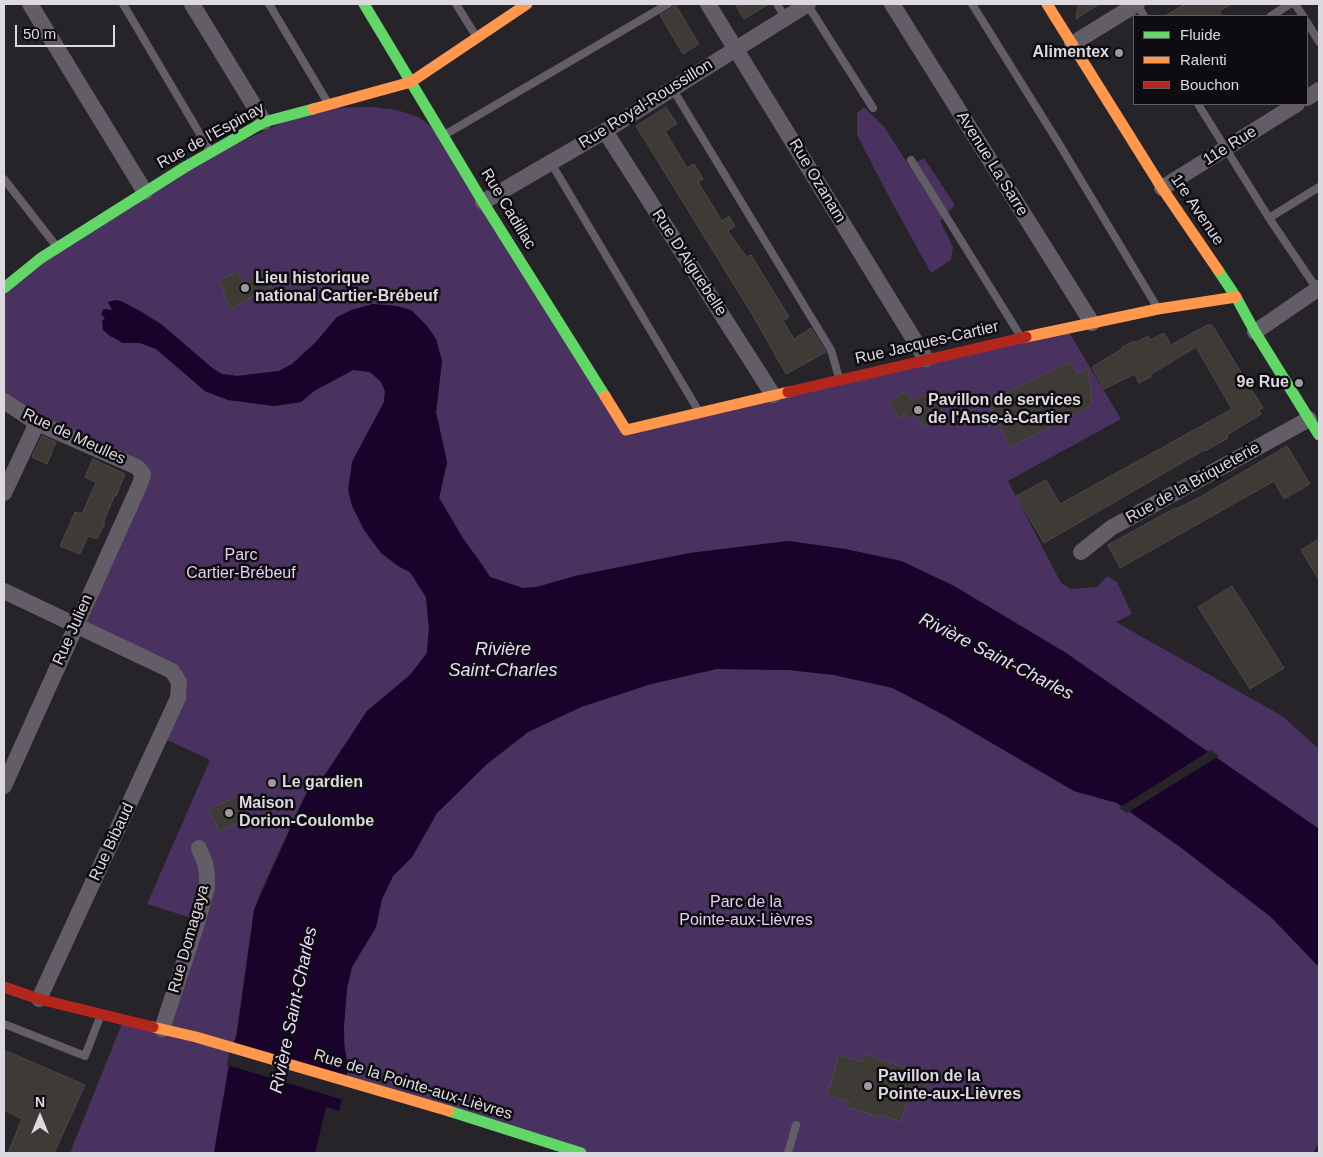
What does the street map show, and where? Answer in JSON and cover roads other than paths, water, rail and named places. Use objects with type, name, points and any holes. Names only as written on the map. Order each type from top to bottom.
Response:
[{"type":"street","points":[[30,4],[145,192]]},
{"type":"street","points":[[192,4],[264,122]]},
{"type":"street","name":"Rue Cadillac","points":[[364,4],[483,202],[626,430]]},
{"type":"street","name":"Rue de l'Espinay","points":[[4,288],[58,247],[145,192],[264,122],[411,82],[527,4]]},
{"type":"street","name":"Rue Ozanam","points":[[708,4],[926,359]]},
{"type":"street","name":"Rue Royal-Roussillon","points":[[483,202],[605,131],[736,48],[781,10],[807,4]]},
{"type":"street","name":"Avenue La Sarre","points":[[892,4],[1092,323]]},
{"type":"street","name":"1re Avenue","points":[[1047,4],[1162,188],[1236,296],[1255,332],[1319,435]]},
{"type":"street","points":[[1072,44],[1137,4]]},
{"type":"street","points":[[1308,97],[1319,90]]},
{"type":"street","name":"11e Rue","points":[[1162,188],[1295,105]]},
{"type":"street","name":"Rue D'Aiguebelle","points":[[605,131],[774,395]]},
{"type":"street","points":[[1255,332],[1319,290]]},
{"type":"street","name":"Rue Jacques-Cartier","points":[[626,430],[926,359],[1158,309],[1236,296]]},
{"type":"street","name":"Rue de Meulles","points":[[4,401],[36,423],[137,467],[143,474]]},
{"type":"street","name":"Rue de la Briqueterie","points":[[1080,552],[1111,528],[1309,419]]},
{"type":"street","points":[[4,493],[36,423]]},
{"type":"street","name":"Rue Julien","points":[[4,786],[143,474]]},
{"type":"street","points":[[4,592],[75,626]]},
{"type":"street","name":"Rue Bibaud","points":[[39,999],[178,698],[179,682],[172,671],[75,626]]},
{"type":"street","name":"Rue Domagaya","points":[[162,1029],[207,888],[205,863],[199,848]]},
{"type":"street","name":"Rue de la Pointe-aux-Lièvres","points":[[4,987],[101,1016],[221,1044],[434,1106],[534,1146],[581,1153]]},
{"type":"lane","points":[[123,4],[211,152]]},
{"type":"lane","points":[[269,4],[329,104]]},
{"type":"lane","points":[[456,4],[476,37]]},
{"type":"lane","points":[[444,135],[668,4]]},
{"type":"lane","points":[[807,4],[873,108]]},
{"type":"lane","points":[[972,4],[1058,142],[1158,309]]},
{"type":"lane","points":[[1137,4],[1143,15]]},
{"type":"lane","points":[[1273,15],[1290,4]]},
{"type":"lane","points":[[1295,4],[1302,15]]},
{"type":"lane","points":[[1308,24],[1319,42]]},
{"type":"lane","points":[[672,88],[831,350],[839,380]]},
{"type":"lane","points":[[1199,105],[1269,218],[1319,290]]},
{"type":"lane","points":[[911,160],[1022,338]]},
{"type":"lane","points":[[551,163],[699,413]]},
{"type":"lane","points":[[4,180],[58,247]]},
{"type":"lane","points":[[1269,218],[1319,187]]},
{"type":"lane","points":[[4,1024],[85,1056],[101,1016]]},
{"type":"lane","points":[[788,1153],[796,1125]]},
{"type":"water","name":"Rivière Saint-Charles","points":[[121,301],[161,324],[216,371],[222,374],[237,376],[279,371],[292,364],[316,342],[337,317],[351,310],[373,304],[396,306],[411,310],[427,326],[436,339],[442,361],[436,412],[447,462],[439,498],[464,540],[490,577],[523,588],[537,587],[575,576],[690,553],[788,541],[845,549],[901,561],[954,586],[1066,653],[1319,829],[1319,967],[1271,917],[1179,846],[1117,803],[1074,791],[944,715],[893,688],[834,675],[789,670],[716,669],[651,684],[581,707],[528,732],[487,764],[437,813],[412,857],[393,876],[382,899],[376,927],[352,967],[347,988],[344,1044],[348,1065],[339,1111],[326,1107],[315,1153],[214,1153],[232,1047],[237,1035],[254,910],[307,792],[312,785],[321,781],[367,711],[410,675],[427,653],[429,629],[426,597],[410,572],[398,566],[381,553],[364,530],[352,506],[348,490],[352,462],[384,402],[385,391],[381,382],[370,372],[353,370],[314,391],[301,402],[274,406],[228,400],[205,391],[156,349],[140,343],[123,343],[103,330],[102,321],[105,318],[101,314],[104,309],[112,310],[108,302]]},
{"type":"place","name":"Alimentex","points":[[1119,53]]},
{"type":"place","name":"Lieu historique national Cartier-Brébeuf","points":[[245,288]]},
{"type":"place","name":"9e Rue","points":[[1299,383]]},
{"type":"place","name":"Pavillon de services de l'Anse-à-Cartier","points":[[918,410]]},
{"type":"place","name":"Le gardien","points":[[272,783]]},
{"type":"place","name":"Maison Dorion-Coulombe","points":[[229,813]]},
{"type":"place","name":"Pavillon de la Pointe-aux-Lièvres","points":[[868,1086]]},
{"type":"park label","name":"Parc Cartier-Brébeuf","points":[[241,565]]},
{"type":"park label","name":"Parc de la Pointe-aux-Lièvres","points":[[746,912]]}]
